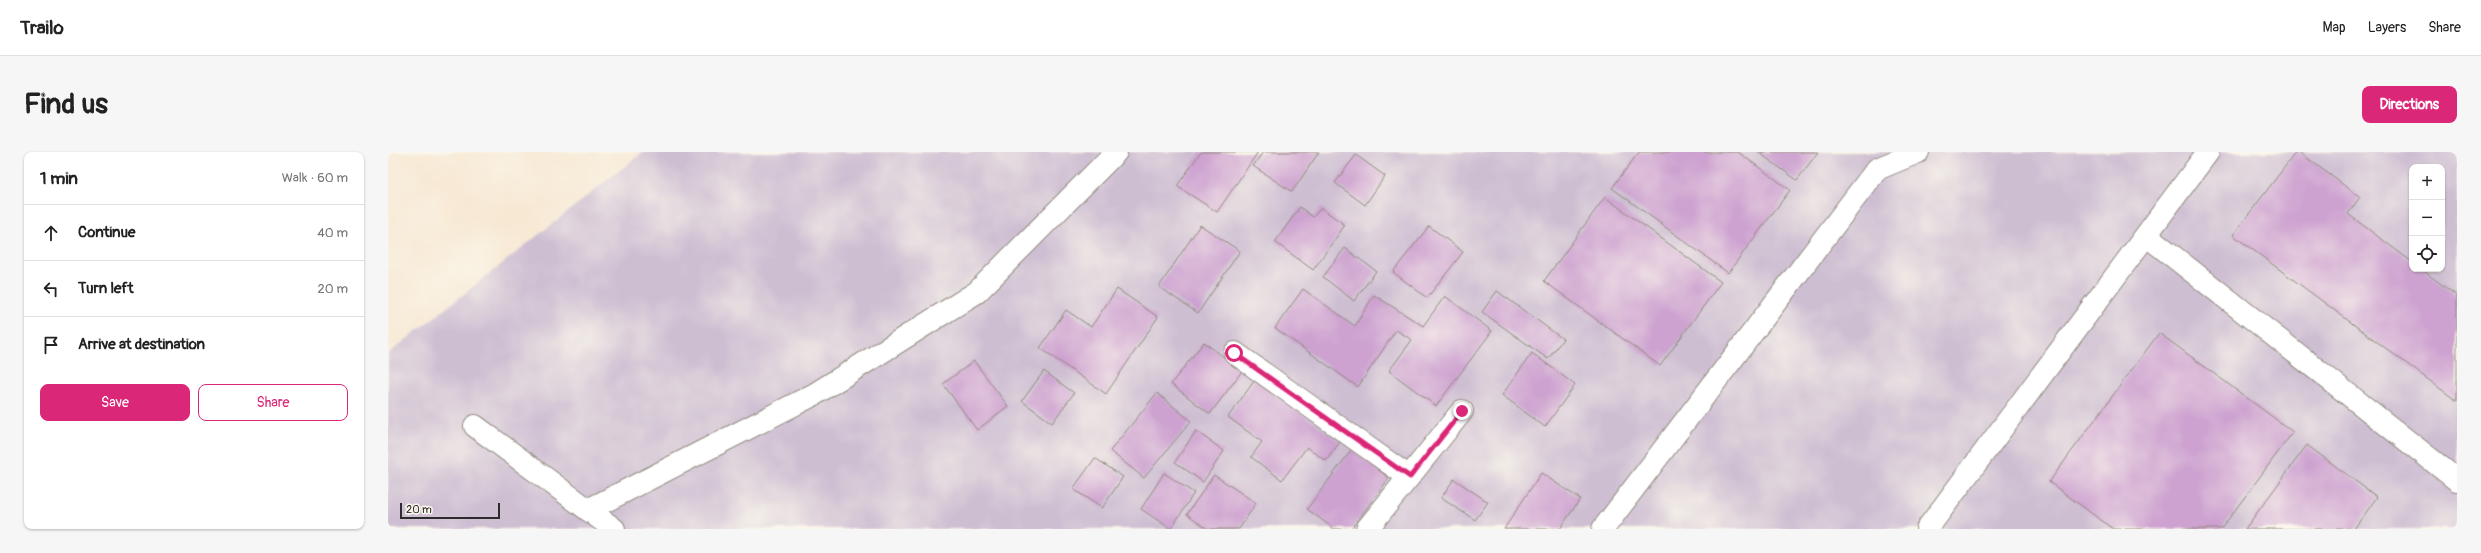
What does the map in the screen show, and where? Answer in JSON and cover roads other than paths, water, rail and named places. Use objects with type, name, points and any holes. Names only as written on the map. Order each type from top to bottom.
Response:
[{"type":"lane","points":[[588,510],[815,394],[977,292],[1116,152]]},
{"type":"lane","points":[[1603,529],[1877,169],[1918,152]]},
{"type":"lane","points":[[1927,529],[2208,152]]},
{"type":"lane","points":[[2146,235],[2457,480]]},
{"type":"lane","points":[[1234,353],[1410,477]]},
{"type":"lane","points":[[1367,529],[1462,411]]},
{"type":"lane","points":[[475,426],[614,529]]}]
